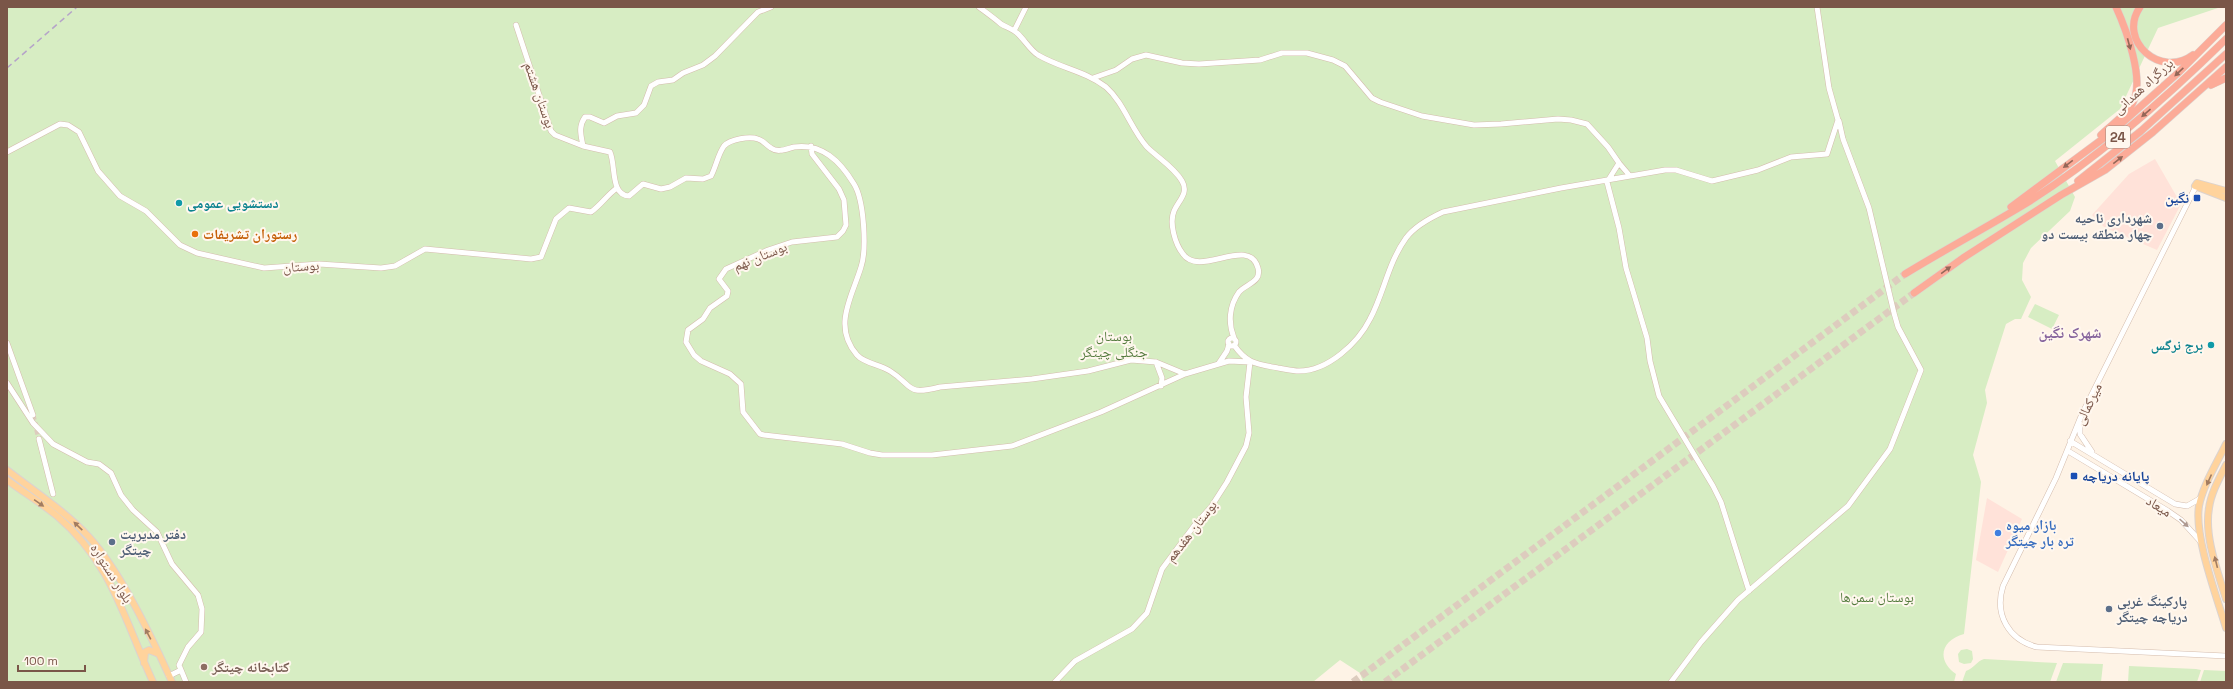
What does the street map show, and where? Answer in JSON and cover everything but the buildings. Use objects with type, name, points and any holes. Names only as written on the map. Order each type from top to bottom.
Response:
[{"type":"highway","points":[[2079,155],[2126,112],[2133,102],[2138,90],[2137,76],[2129,44],[2116,7]]},
{"type":"highway","points":[[2140,7],[2135,14],[2135,37],[2140,48],[2156,60],[2178,62],[2189,58],[2210,41]]},
{"type":"highway","name":"بزرگراه همدانی","points":[[1997,219],[2079,155],[2112,132],[2178,73],[2226,25]]},
{"type":"highway","name":"بزرگراه همدانی","points":[[1905,274],[2030,201],[2099,152],[2158,103],[2226,39]]},
{"type":"highway","name":"24","points":[[1914,293],[1963,258],[2061,195],[2141,132],[2226,54]]},
{"type":"highway","points":[[2061,195],[2105,170],[2153,132],[2226,67]]},
{"type":"highway","points":[[2196,93],[2226,78]]},
{"type":"main road","points":[[2226,191],[2197,183],[2195,188],[2226,198]]},
{"type":"main road","points":[[2226,444],[2201,498],[2198,516],[2202,544],[2226,628]]},
{"type":"main road","points":[[2226,465],[2212,496],[2208,516],[2210,535],[2226,600]]},
{"type":"main road","name":"بلوار دستواره","points":[[7,470],[58,507],[89,537],[105,557],[159,654],[172,682]]},
{"type":"main road","name":"بلوار دستواره","points":[[7,480],[56,515],[92,553],[107,575],[118,598],[144,664],[153,682]]},
{"type":"main road","points":[[144,664],[145,652],[149,650],[159,654]]},
{"type":"street","points":[[583,146],[580,132],[582,122],[585,117],[590,117],[604,123],[617,116],[636,113],[644,105],[652,86],[658,82],[673,80],[683,73],[703,65],[715,56],[758,12],[771,7]]},
{"type":"street","points":[[979,7],[1014,31],[1037,54],[1093,78],[1115,97],[1138,135],[1182,181],[1184,195],[1172,219],[1172,227],[1182,253],[1187,259],[1195,262],[1223,259],[1239,254],[1246,255],[1258,266],[1259,273],[1256,279],[1240,291],[1235,300],[1230,318],[1230,327],[1234,338],[1229,339],[1231,344],[1250,362]]},
{"type":"street","points":[[1014,31],[1026,7]]},
{"type":"street","points":[[1671,682],[1701,642],[1749,591],[1848,506],[1866,484],[1890,449],[1921,370],[1898,327],[1869,208],[1843,140],[1829,88],[1817,7]]},
{"type":"street","name":"بوستان هشتم","points":[[516,25],[551,131],[555,135],[583,146],[610,152],[613,159],[617,188]]},
{"type":"street","points":[[1093,78],[1116,70],[1132,60],[1146,55],[1182,63],[1199,64],[1260,60],[1282,53],[1307,53],[1333,60],[1345,66],[1372,98],[1422,116],[1474,125],[1558,119],[1571,120],[1587,124],[1608,147],[1630,176]]},
{"type":"street","points":[[1156,362],[1160,371],[1161,386],[1185,374],[1229,361],[1250,362],[1300,371],[1315,368],[1340,355],[1363,331],[1370,319],[1387,275],[1401,246],[1407,237],[1431,218],[1468,206],[1561,188],[1607,182],[1630,176],[1676,170],[1712,181],[1758,170],[1791,157],[1827,154],[1838,120]]},
{"type":"street","name":"بوستان","points":[[7,152],[60,124],[68,125],[78,132],[98,171],[120,196],[146,211],[180,245],[197,253],[264,268],[319,264],[381,268],[395,266],[425,250],[531,259],[541,257],[556,219],[569,208],[591,212],[600,206],[606,195],[617,188]]},
{"type":"street","points":[[617,188],[625,196],[629,196],[643,184],[661,189],[670,187],[686,178],[703,179],[711,176],[724,146],[729,141],[756,138],[771,148],[779,151],[811,146],[829,154],[859,191],[863,226],[864,255],[862,266],[846,307],[845,318],[850,345],[858,356],[892,372],[914,391],[926,391],[940,387],[1032,379],[1088,371],[1131,360],[1156,362],[1185,374]]},
{"type":"street","name":"بوستان نهم","points":[[811,146],[812,154],[844,200],[846,225],[843,232],[838,237],[829,239],[792,242],[768,250],[726,269],[719,280],[728,291],[727,296],[710,308],[702,319],[688,330],[686,336],[688,348],[694,355],[730,374],[741,384],[743,412],[760,434],[773,438],[842,444],[870,453],[882,455],[932,455],[1012,446],[1101,412],[1161,386]]},
{"type":"street","points":[[1619,163],[1607,182],[1619,228],[1626,268],[1647,338],[1651,366],[1659,396],[1721,502],[1749,591]]},
{"type":"street","name":"میرکمالی","points":[[2195,188],[2082,414],[2070,441],[2068,451],[2003,586],[2000,604],[2001,614],[2005,626],[2020,641],[2037,648],[2226,656]]},
{"type":"street","points":[[7,342],[34,415]]},
{"type":"street","points":[[1219,363],[1231,344]]},
{"type":"street","name":"بوستان هفدهم","points":[[1055,682],[1075,661],[1132,628],[1147,613],[1162,569],[1194,526],[1211,507],[1227,482],[1246,446],[1249,433],[1246,397],[1250,362]]},
{"type":"street","points":[[7,383],[41,434],[53,444],[87,462],[99,464],[111,473],[121,495],[133,510],[157,532],[172,564],[198,595],[202,609],[201,632],[181,658],[179,665],[185,682]]},
{"type":"street","points":[[2082,414],[2080,434],[2094,454]]},
{"type":"street","points":[[39,439],[53,494]]},
{"type":"street","name":"میعاد","points":[[2070,441],[2094,454],[2175,504],[2186,506],[2201,498]]},
{"type":"street","name":"میعاد","points":[[2068,451],[2084,459],[2172,514],[2192,531],[2202,544]]},
{"type":"street","points":[[2084,459],[2086,453],[2094,454]]},
{"type":"street","points":[[169,676],[181,670]]},
{"type":"street","points":[[149,673],[150,682]]},
{"type":"shaded area","name":"شهرداری ناحیه چهار منطقه بیست دو","points":[[2155,159],[2181,204],[2157,250],[2104,227],[2092,215],[2129,174]]},
{"type":"shaded area","name":"بازار میوه تره بار چیتگر","points":[[1987,498],[2022,519],[1998,572],[1976,560]]},
{"type":"green space","name":"بوستان جنگلی چیتگر","points":[[7,7],[2221,7],[2158,28],[2120,109],[2055,161],[2075,197],[2070,211],[2031,248],[2023,263],[2022,280],[2031,297],[2021,319],[2015,319],[2006,324],[1985,390],[1987,403],[1973,455],[1981,482],[1964,634],[1950,641],[1944,651],[1946,663],[1956,674],[1954,682],[1363,682],[1360,673],[1340,660],[1313,682],[7,682]]},
{"type":"green space","points":[[2035,304],[2059,315],[2052,329],[2028,317]]},
{"type":"green space","points":[[1967,649],[1972,651],[1973,659],[1971,663],[1964,664],[1959,662],[1958,654],[1961,650]]},
{"type":"green space","points":[[1984,659],[2057,663],[2050,682],[1962,682],[1966,671]]},
{"type":"green space","points":[[2063,663],[2103,664],[2101,682],[2056,682]]},
{"type":"green space","points":[[2129,666],[2201,670],[2197,682],[2128,682]]},
{"type":"green space","points":[[2204,670],[2226,671],[2226,682],[2200,682]]},
{"type":"tunnel","points":[[1353,682],[1905,274]]},
{"type":"tunnel","points":[[1385,682],[1914,293]]},
{"type":"tunnel","points":[[33,415],[39,439]]},
{"type":"railway","points":[[7,68],[77,7]]},
{"type":"place","name":"نگین","points":[[2197,198]]},
{"type":"place","name":"دستشویی عمومی","points":[[179,203]]},
{"type":"place","name":"شهرداری ناحیه چهار منطقه بیست دو","points":[[2160,226]]},
{"type":"place","name":"رستوران تشریفات","points":[[195,234]]},
{"type":"place","name":"برج نرگس","points":[[2211,345]]},
{"type":"place","name":"پایانه دریاچه","points":[[2074,476]]},
{"type":"place","name":"بازار میوه تره بار چیتگر","points":[[1998,533]]},
{"type":"place","name":"دفتر مدیریت چیتگر","points":[[112,542]]},
{"type":"place","name":"پارکینگ غربی دریاچه چیتگر","points":[[2109,609]]},
{"type":"place","name":"کتابخانه چیتگر","points":[[204,667]]},
{"type":"district","name":"شهرک نگین","points":[[2070,332]]},
{"type":"park label","name":"بوستان سمن‌ها","points":[[1877,597]]}]
